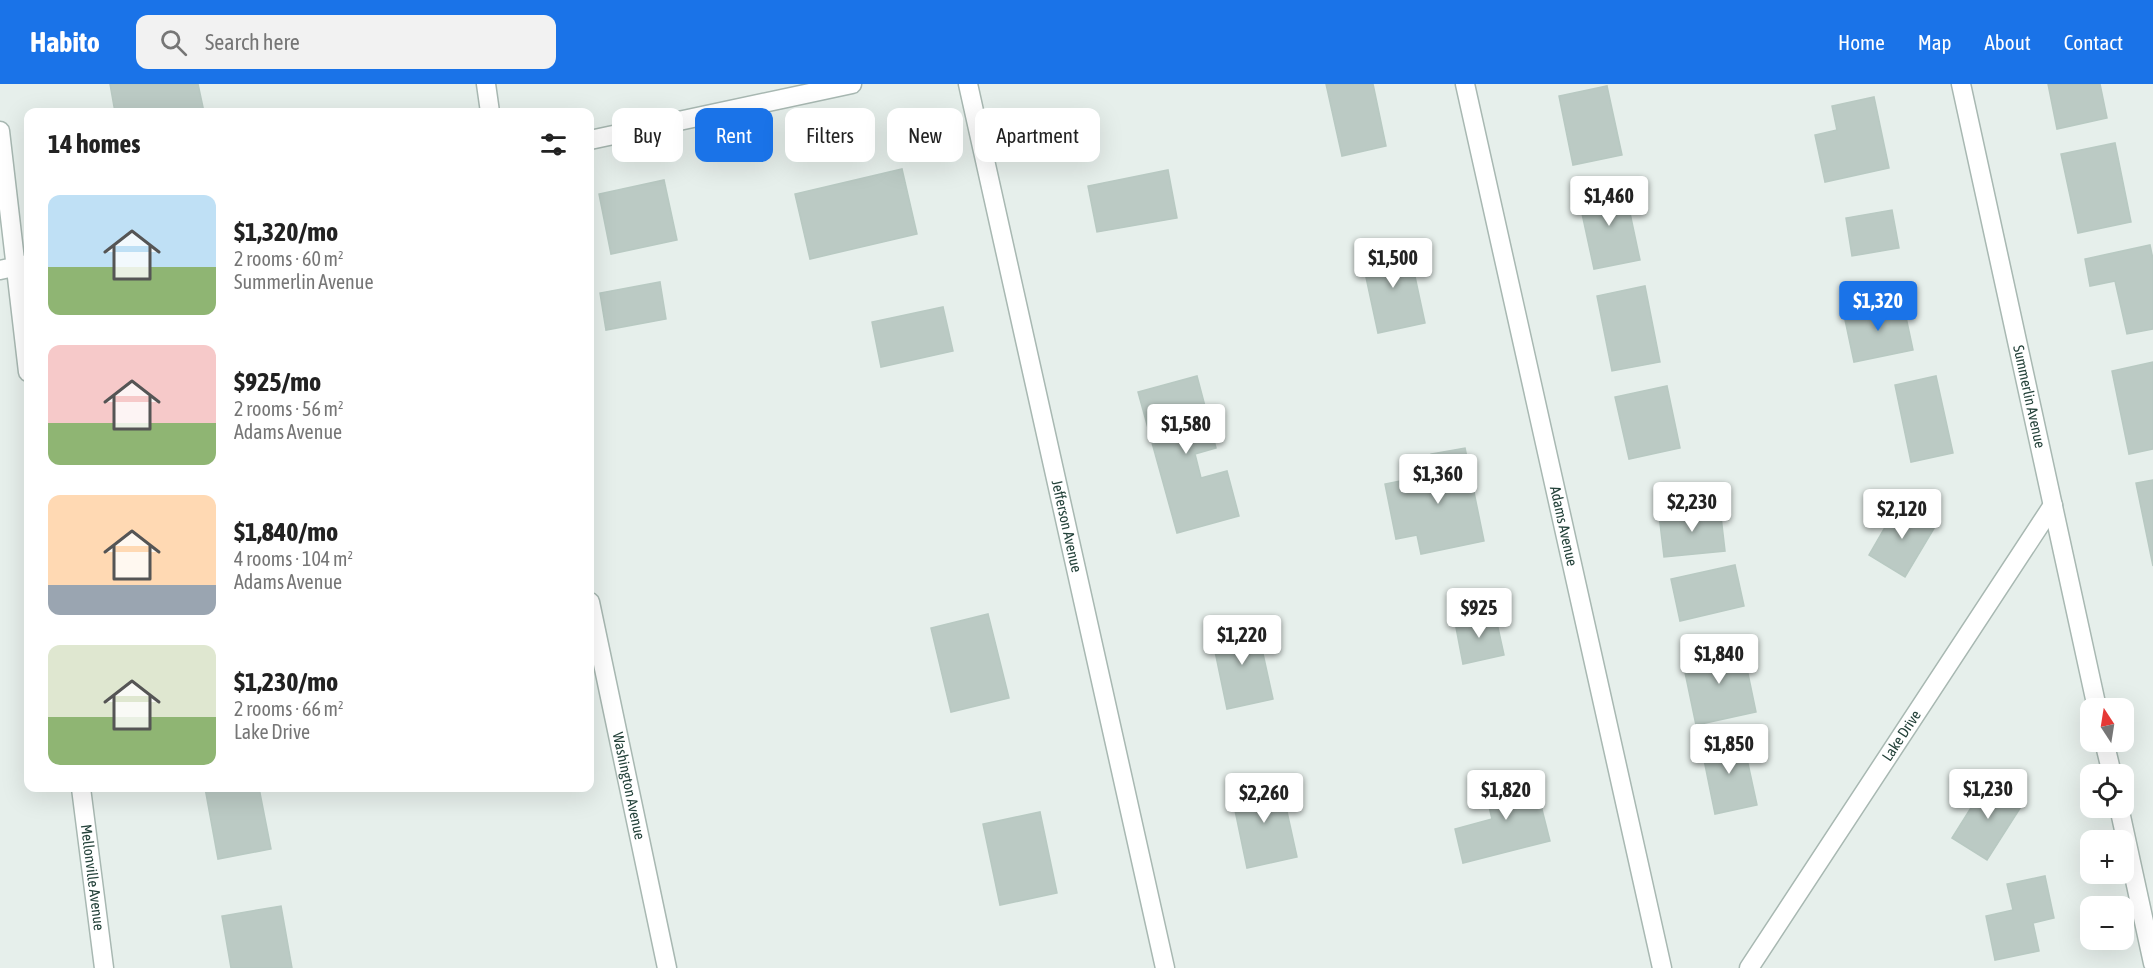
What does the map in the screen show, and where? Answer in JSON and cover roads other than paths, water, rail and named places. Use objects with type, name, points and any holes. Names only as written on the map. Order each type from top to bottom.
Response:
[{"type":"street","points":[[486,84],[489,108]]},
{"type":"street","points":[[594,139],[852,84]]},
{"type":"street","name":"Jefferson Avenue","points":[[968,84],[1165,968]]},
{"type":"street","name":"Adams Avenue","points":[[1465,84],[1662,968]]},
{"type":"street","name":"Summerlin Avenue","points":[[1961,84],[2095,698]]},
{"type":"street","points":[[0,131],[24,342]]},
{"type":"street","name":"Lake Drive","points":[[1749,968],[2052,505]]},
{"type":"street","name":"Washington Avenue","points":[[594,621],[667,968]]},
{"type":"street","name":"Mellonville Avenue","points":[[82,792],[104,968]]},
{"type":"street","points":[[2121,818],[2153,963]]}]
